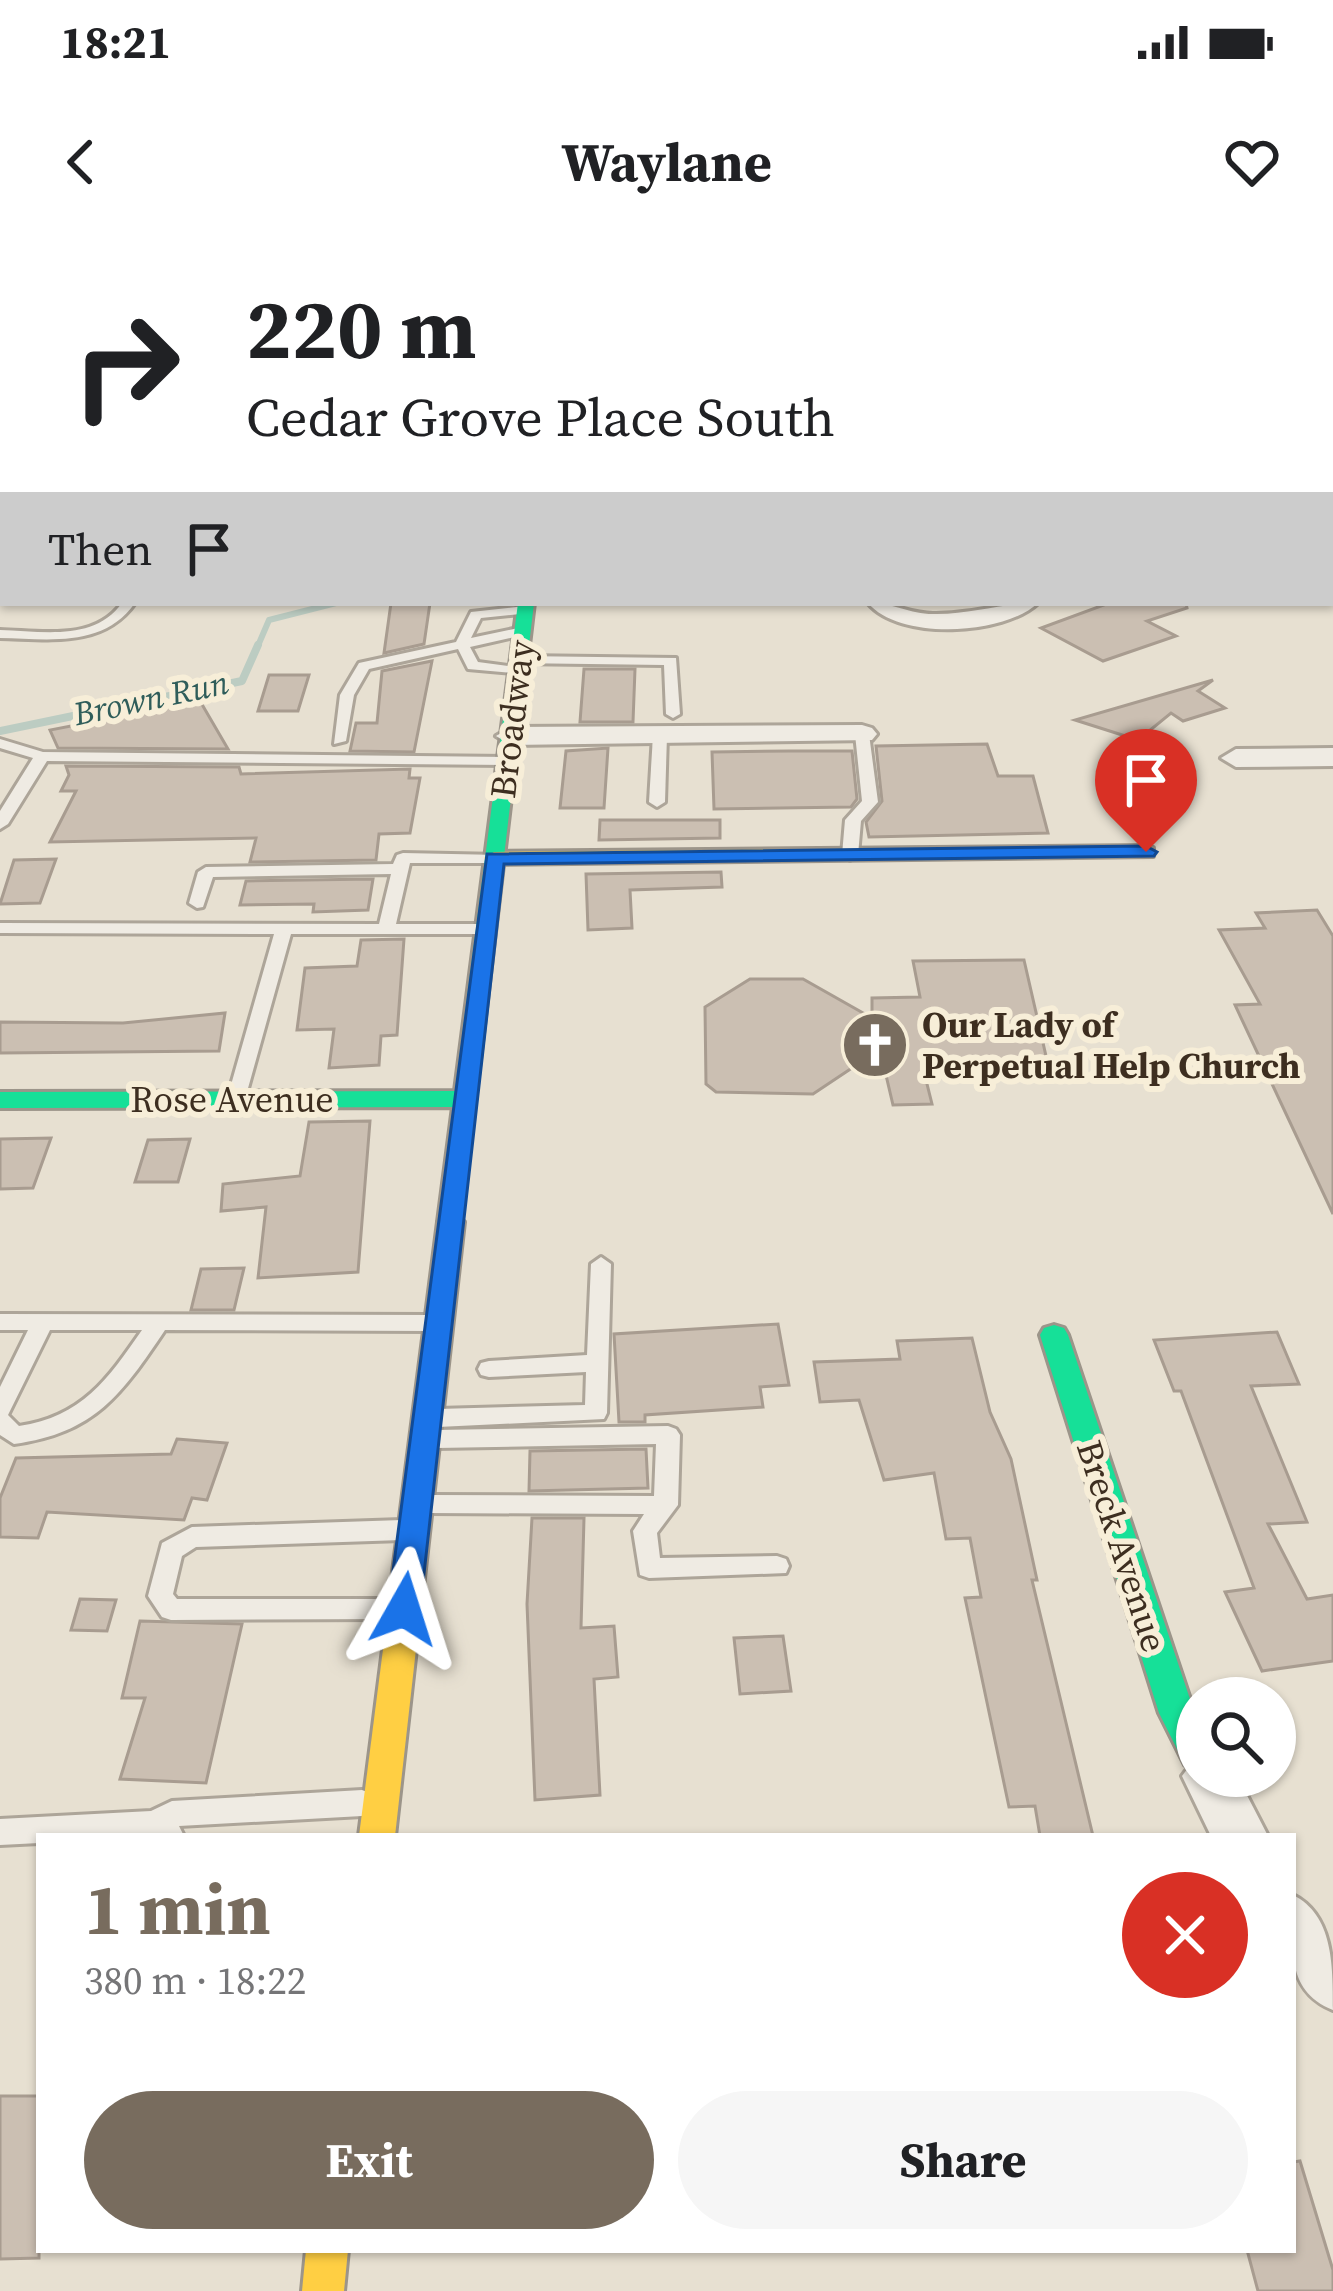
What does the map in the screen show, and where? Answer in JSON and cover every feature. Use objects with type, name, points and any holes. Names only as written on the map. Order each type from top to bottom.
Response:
[{"type":"main road","name":"Broadway","points":[[376,1833],[524,615]]},
{"type":"main road","points":[[494,858],[1146,852]]},
{"type":"main road","name":"Rose Avenue","points":[[0,1100],[464,1099]]},
{"type":"main road","name":"Breck Avenue","points":[[1054,1335],[1176,1713]]},
{"type":"main road","points":[[322,2291],[327,2253]]},
{"type":"street","points":[[889,610],[961,619],[1013,606]]},
{"type":"street","points":[[509,749],[666,724],[862,734]]},
{"type":"street","points":[[1236,758],[1333,757]]},
{"type":"street","points":[[1220,1797],[1238,1833]]},
{"type":"street","points":[[1296,1927],[1333,1982]]},
{"type":"lane","points":[[0,634],[98,630],[123,615],[128,606]]},
{"type":"lane","points":[[462,644],[476,615],[524,615]]},
{"type":"lane","points":[[339,741],[347,694],[364,666],[462,644],[524,615]]},
{"type":"lane","points":[[462,644],[473,666],[671,661],[657,802]]},
{"type":"lane","points":[[850,855],[853,820],[869,802],[862,734]]},
{"type":"lane","points":[[0,743],[42,755],[509,749]]},
{"type":"lane","points":[[0,824],[42,755]]},
{"type":"lane","points":[[386,929],[403,859],[494,858]]},
{"type":"lane","points":[[197,903],[206,872],[401,868]]},
{"type":"lane","points":[[0,928],[486,929]]},
{"type":"lane","points":[[236,1100],[284,929]]},
{"type":"lane","points":[[424,1429],[596,1412],[602,1264]]},
{"type":"lane","points":[[0,1322],[438,1323]]},
{"type":"lane","points":[[0,1410],[43,1322]]},
{"type":"lane","points":[[0,1421],[14,1435],[48,1433],[82,1418],[121,1378],[159,1322]]},
{"type":"lane","points":[[489,1369],[597,1363]]},
{"type":"lane","points":[[424,1429],[668,1435],[666,1505],[645,1532],[649,1568],[777,1566]]},
{"type":"lane","points":[[404,1609],[171,1610],[160,1597],[171,1550],[192,1537],[415,1517],[666,1505]]},
{"type":"lane","points":[[0,1832],[162,1830],[194,1812],[380,1802]]},
{"type":"building","points":[[391,606],[430,606],[424,644],[384,653]]},
{"type":"building","points":[[1101,606],[1187,608],[1147,621],[1176,636],[1103,661],[1041,628]]},
{"type":"building","points":[[432,661],[414,752],[350,751],[356,723],[377,723],[382,671]]},
{"type":"building","points":[[584,669],[635,669],[633,722],[580,722]]},
{"type":"building","points":[[269,675],[309,675],[298,711],[258,711]]},
{"type":"building","points":[[1213,680],[1198,691],[1225,708],[1183,721],[1171,713],[1138,740],[1075,720]]},
{"type":"building","points":[[200,701],[228,749],[58,748],[50,730]]},
{"type":"building","points":[[987,744],[998,776],[1033,776],[1048,833],[869,837],[866,822],[882,801],[876,746]]},
{"type":"building","points":[[608,748],[604,808],[560,808],[566,751]]},
{"type":"building","points":[[852,751],[857,799],[851,807],[714,809],[712,752]]},
{"type":"building","points":[[66,766],[239,767],[241,774],[410,769],[409,778],[420,778],[410,833],[379,834],[376,860],[250,862],[256,838],[50,842],[76,791],[61,791],[69,775]]},
{"type":"building","points":[[600,820],[720,820],[720,838],[599,840]]},
{"type":"building","points":[[56,859],[40,903],[0,904],[14,860]]},
{"type":"building","points":[[721,872],[722,887],[630,890],[632,928],[588,930],[586,874]]},
{"type":"building","points":[[373,879],[368,910],[313,912],[314,904],[240,905],[246,881]]},
{"type":"building","points":[[1317,910],[1333,936],[1333,1214],[1235,1005],[1260,1004],[1219,930],[1265,928],[1256,913]]},
{"type":"building","points":[[404,939],[397,1035],[381,1036],[379,1065],[329,1068],[334,1029],[297,1030],[305,968],[357,966],[361,940]]},
{"type":"building","name":"Our Lady of Perpetual Help Church","points":[[1024,960],[1049,1069],[924,1072],[932,1104],[893,1105],[885,1071],[878,1071],[870,1056],[813,1094],[716,1092],[706,1084],[705,1007],[750,979],[803,979],[872,1018],[872,998],[920,997],[913,961]]},
{"type":"building","points":[[225,1013],[219,1051],[0,1053],[0,1022],[123,1023]]},
{"type":"building","points":[[370,1121],[358,1272],[258,1278],[266,1207],[221,1211],[223,1184],[300,1176],[309,1122]]},
{"type":"building","points":[[51,1138],[33,1188],[0,1189],[0,1139]]},
{"type":"building","points":[[190,1139],[178,1182],[135,1182],[148,1140]]},
{"type":"building","points":[[244,1268],[234,1310],[191,1310],[201,1269]]},
{"type":"building","points":[[778,1324],[789,1385],[760,1387],[763,1407],[645,1415],[645,1422],[619,1422],[614,1334]]},
{"type":"building","points":[[1277,1332],[1299,1384],[1251,1386],[1307,1522],[1268,1524],[1307,1599],[1333,1595],[1333,1661],[1262,1671],[1225,1592],[1254,1588],[1181,1391],[1174,1391],[1154,1340]]},
{"type":"building","points":[[972,1338],[990,1412],[1011,1459],[1037,1580],[1032,1580],[1092,1833],[1040,1833],[1035,1806],[1009,1807],[965,1598],[981,1597],[970,1538],[946,1539],[934,1473],[884,1480],[859,1400],[820,1402],[814,1362],[900,1359],[897,1341]]},
{"type":"building","points":[[177,1439],[227,1443],[207,1500],[192,1498],[184,1520],[47,1512],[38,1538],[0,1537],[0,1498],[16,1458],[171,1454]]},
{"type":"building","points":[[646,1449],[648,1488],[529,1491],[530,1451]]},
{"type":"building","points":[[532,1518],[584,1518],[581,1628],[614,1626],[618,1677],[594,1679],[600,1795],[535,1800],[527,1604]]},
{"type":"building","points":[[80,1599],[116,1600],[107,1631],[71,1630]]},
{"type":"building","points":[[140,1621],[242,1624],[206,1783],[120,1779],[145,1698],[122,1698]]},
{"type":"building","points":[[783,1636],[791,1691],[740,1694],[734,1638]]},
{"type":"building","points":[[0,2096],[36,2096],[39,2258],[0,2259]]},
{"type":"building","points":[[1300,2161],[1333,2270],[1333,2291],[1258,2291],[1248,2253],[1296,2253],[1296,2162]]},
{"type":"waterway","name":"Brown Run","points":[[257,648],[269,620],[324,606]]},
{"type":"waterway","name":"Brown Run","points":[[0,731],[242,681],[258,645]]},
{"type":"traffic: fast","points":[[451,1222],[526,606]]},
{"type":"traffic: fast","points":[[0,1100],[464,1099]]},
{"type":"traffic: fast","points":[[1054,1335],[1176,1713]]},
{"type":"traffic: slow","points":[[494,858],[1146,852]]},
{"type":"traffic: slow","points":[[377,1833],[451,1222]]},
{"type":"traffic: slow","points":[[323,2291],[327,2253]]},
{"type":"place","name":"Our Lady of Perpetual Help Church","points":[[875,1045]]},
{"type":"route","points":[[404,1609],[494,858],[1146,852]]}]
